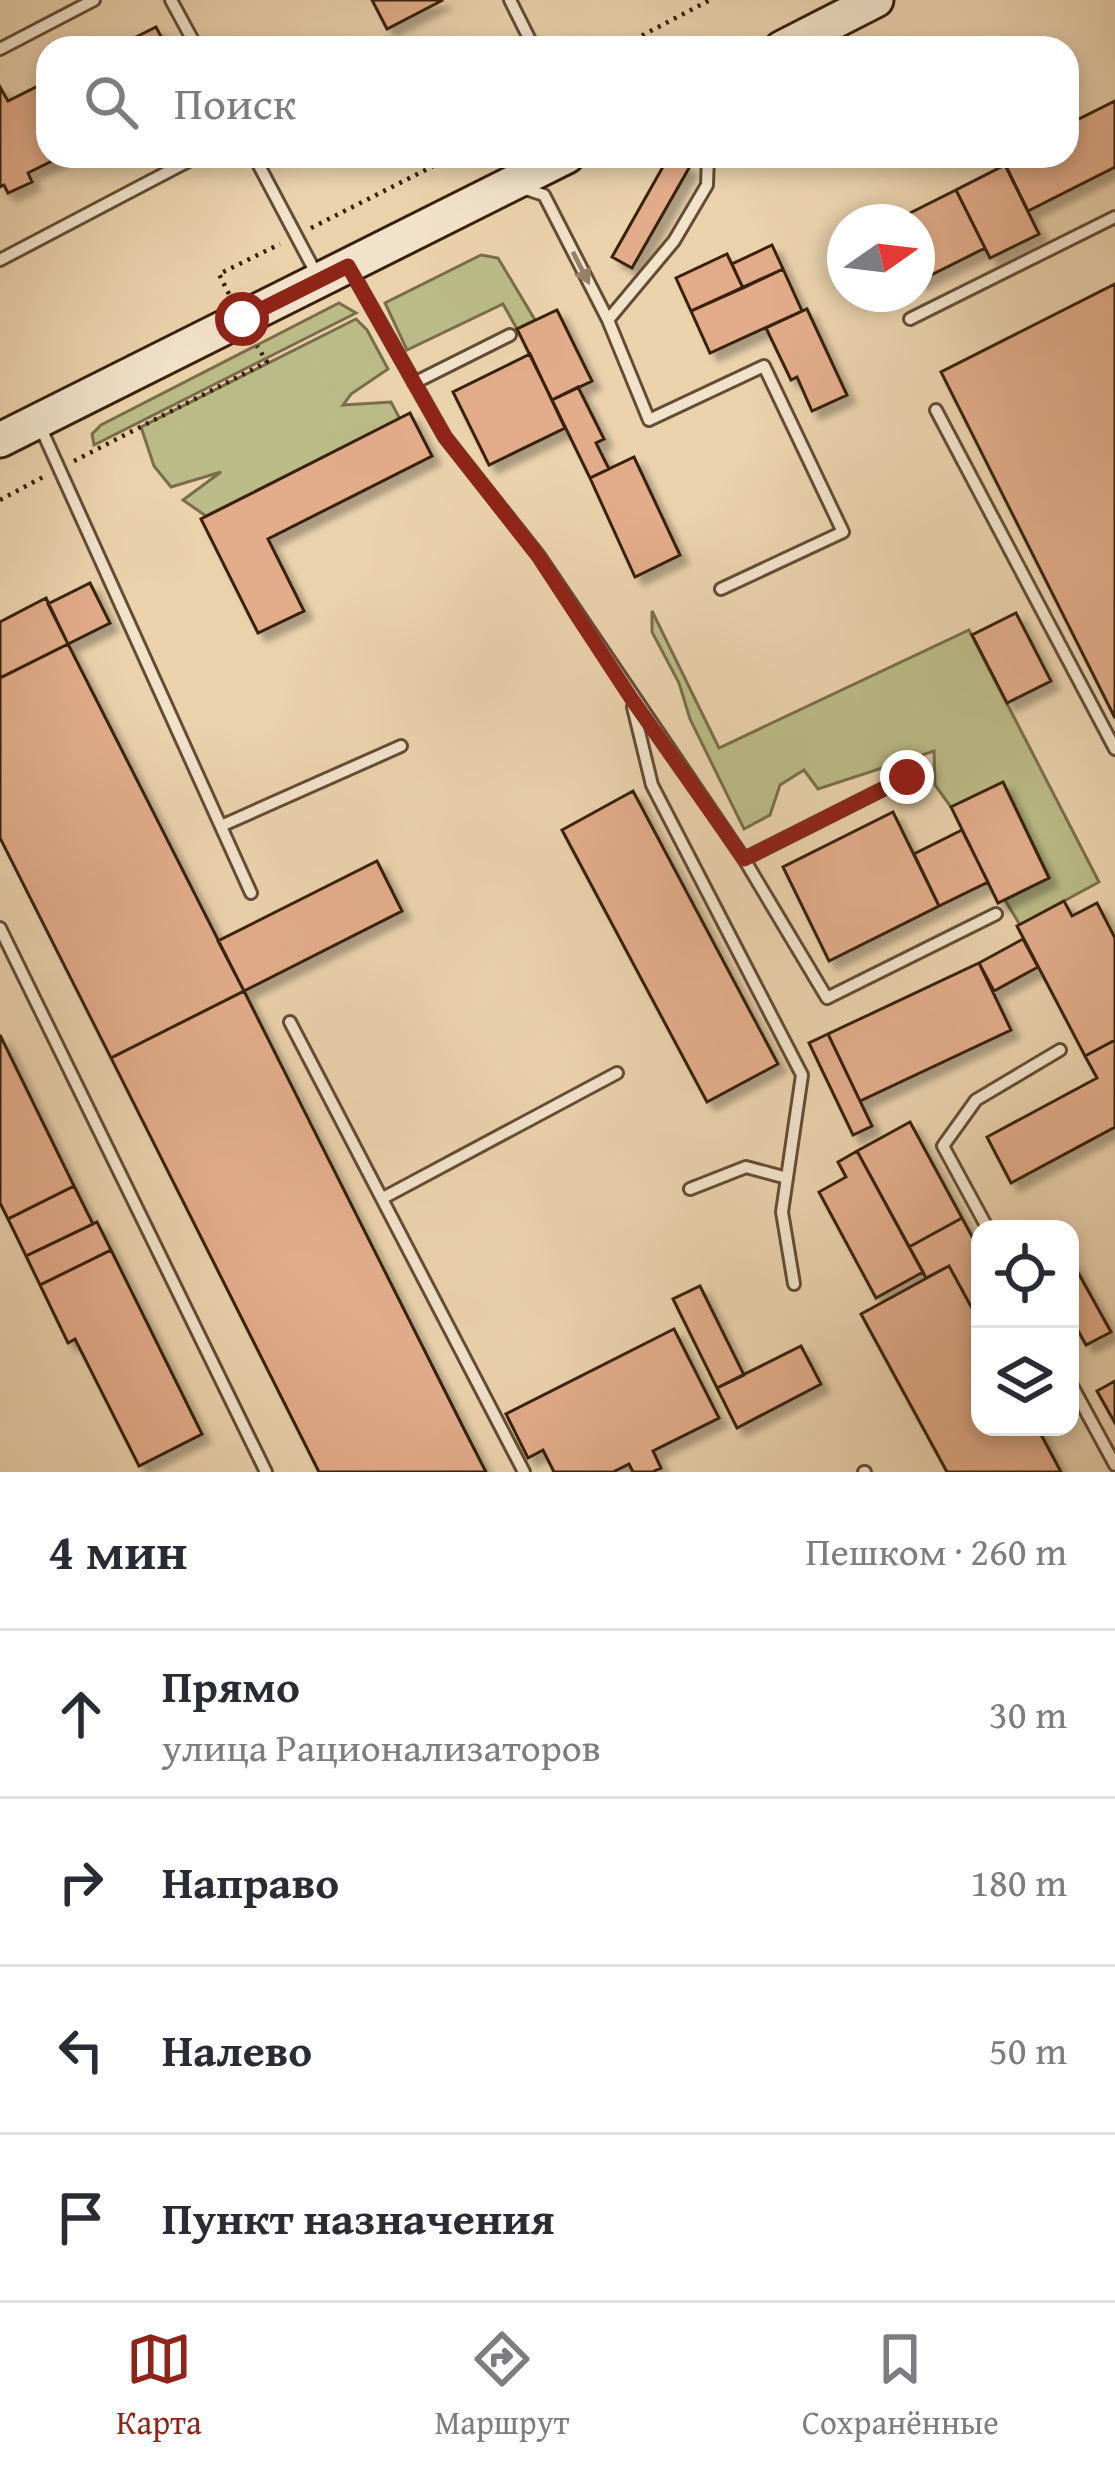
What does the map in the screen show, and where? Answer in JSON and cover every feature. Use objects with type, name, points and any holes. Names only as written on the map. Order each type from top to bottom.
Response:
[{"type":"main road","points":[[804,36],[865,2]]},
{"type":"main road","points":[[0,440],[543,168]]},
{"type":"lane","points":[[0,49],[94,0]]},
{"type":"lane","points":[[171,0],[190,36]]},
{"type":"lane","points":[[510,0],[528,36]]},
{"type":"lane","points":[[0,260],[175,168]]},
{"type":"lane","points":[[262,168],[414,383],[445,437],[538,556],[744,859],[827,998],[997,914]]},
{"type":"lane","points":[[608,320],[674,241],[707,184],[708,168]]},
{"type":"lane","points":[[511,184],[544,196],[608,320],[649,420],[764,366],[843,532],[721,589]]},
{"type":"lane","points":[[910,319],[1115,218]]},
{"type":"lane","points":[[414,383],[510,335]]},
{"type":"lane","points":[[936,410],[1115,749]]},
{"type":"lane","points":[[38,421],[251,893]]},
{"type":"lane","points":[[631,698],[652,785],[802,1075],[782,1212],[794,1284]]},
{"type":"lane","points":[[221,826],[401,746]]},
{"type":"lane","points":[[744,859],[907,777]]},
{"type":"lane","points":[[0,928],[266,1472]]},
{"type":"lane","points":[[290,1022],[524,1472]]},
{"type":"lane","points":[[983,1220],[943,1146],[976,1100],[1060,1050]]},
{"type":"lane","points":[[383,1198],[617,1072]]},
{"type":"lane","points":[[690,1189],[746,1167],[787,1178]]},
{"type":"lane","points":[[1079,1399],[1115,1466]]},
{"type":"path","points":[[641,36],[710,0]]},
{"type":"path","points":[[0,500],[267,362]]},
{"type":"green space","points":[[481,255],[498,258],[535,320],[517,329],[503,304],[407,350],[385,303]]},
{"type":"green space","points":[[339,303],[356,313],[94,445],[92,434],[101,425]]},
{"type":"green space","points":[[356,319],[388,369],[343,405],[391,402],[400,419],[206,516],[183,500],[221,472],[171,487],[154,466],[141,427]]},
{"type":"green space","points":[[652,611],[719,748],[969,630],[1099,882],[1020,925],[1005,900],[1049,877],[1003,783],[951,807],[935,785],[934,751],[818,789],[804,770],[780,785],[770,815],[744,829],[652,632]]},
{"type":"building","points":[[372,0],[443,0],[387,29]]},
{"type":"building","points":[[156,27],[161,36],[138,36]]},
{"type":"building","points":[[0,87],[8,101],[36,87],[38,168],[28,173],[32,182],[8,193],[4,185],[0,187]]},
{"type":"building","points":[[1115,101],[1115,167],[1028,211],[1007,168],[1079,168],[1079,119]]},
{"type":"building","points":[[662,168],[689,168],[632,268],[612,257]]},
{"type":"building","points":[[1006,168],[1039,234],[990,258],[956,190]]},
{"type":"building","points":[[956,190],[985,248],[935,273],[935,204],[928,204]]},
{"type":"building","points":[[772,245],[783,269],[743,288],[732,264]]},
{"type":"building","points":[[727,254],[743,288],[691,311],[676,278]]},
{"type":"building","points":[[783,269],[802,311],[710,353],[691,311]]},
{"type":"building","points":[[1115,284],[1115,718],[941,372]]},
{"type":"building","points":[[807,309],[847,395],[812,411],[766,328]]},
{"type":"building","points":[[557,310],[592,381],[552,400],[517,329]]},
{"type":"building","points":[[530,354],[565,428],[489,465],[453,392]]},
{"type":"building","points":[[578,387],[604,439],[596,443],[609,469],[590,478],[552,400]]},
{"type":"building","points":[[410,413],[432,456],[268,539],[304,611],[258,633],[201,519]]},
{"type":"building","points":[[634,457],[680,555],[635,577],[590,478]]},
{"type":"building","points":[[90,583],[110,623],[68,644],[48,604]]},
{"type":"building","points":[[46,598],[68,644],[0,678],[0,622]]},
{"type":"building","points":[[1016,613],[1051,681],[1007,703],[972,635]]},
{"type":"building","points":[[68,644],[244,991],[111,1058],[0,838],[0,678]]},
{"type":"building","points":[[1003,782],[1049,878],[998,903],[951,807]]},
{"type":"building","points":[[633,791],[778,1064],[707,1102],[562,830]]},
{"type":"building","points":[[893,812],[939,906],[829,961],[783,867]]},
{"type":"building","points":[[962,830],[988,882],[939,906],[914,854]]},
{"type":"building","points":[[377,861],[402,911],[244,991],[218,941]]},
{"type":"building","points":[[1064,901],[1072,916],[1097,903],[1115,938],[1115,1040],[1085,1056],[1017,926]]},
{"type":"building","points":[[1023,939],[1038,967],[994,991],[979,963]]},
{"type":"building","points":[[979,963],[1011,1030],[860,1101],[828,1034]]},
{"type":"building","points":[[244,991],[486,1472],[319,1472],[111,1058]]},
{"type":"building","points":[[828,1034],[872,1126],[853,1135],[809,1043]]},
{"type":"building","points":[[0,1035],[74,1186],[8,1219],[0,1203]]},
{"type":"building","points":[[1115,1040],[1115,1127],[1011,1183],[987,1137],[1097,1078],[1085,1056]]},
{"type":"building","points":[[910,1122],[962,1218],[909,1247],[857,1151]]},
{"type":"building","points":[[857,1151],[923,1272],[876,1298],[819,1192],[846,1177],[838,1162]]},
{"type":"building","points":[[74,1186],[93,1224],[26,1256],[8,1219]]},
{"type":"building","points":[[962,1218],[971,1234],[971,1306],[949,1266],[926,1278],[909,1247]]},
{"type":"building","points":[[97,1222],[111,1250],[40,1285],[26,1256]]},
{"type":"building","points":[[111,1250],[202,1434],[139,1466],[75,1339],[68,1343],[40,1285]]},
{"type":"building","points":[[949,1266],[971,1306],[971,1436],[1042,1436],[1061,1472],[947,1472],[861,1314]]},
{"type":"building","points":[[1079,1274],[1111,1332],[1086,1345],[1079,1332]]},
{"type":"building","points":[[700,1286],[744,1375],[717,1388],[673,1299]]},
{"type":"building","points":[[674,1329],[719,1418],[653,1451],[661,1468],[652,1472],[633,1472],[629,1464],[613,1472],[554,1472],[543,1450],[528,1458],[506,1414]]},
{"type":"building","points":[[801,1346],[821,1384],[737,1428],[717,1388]]},
{"type":"building","points":[[1115,1381],[1115,1423],[1097,1391]]},
{"type":"route","points":[[242,319],[348,266],[445,437],[538,556],[744,859],[907,777]]}]
